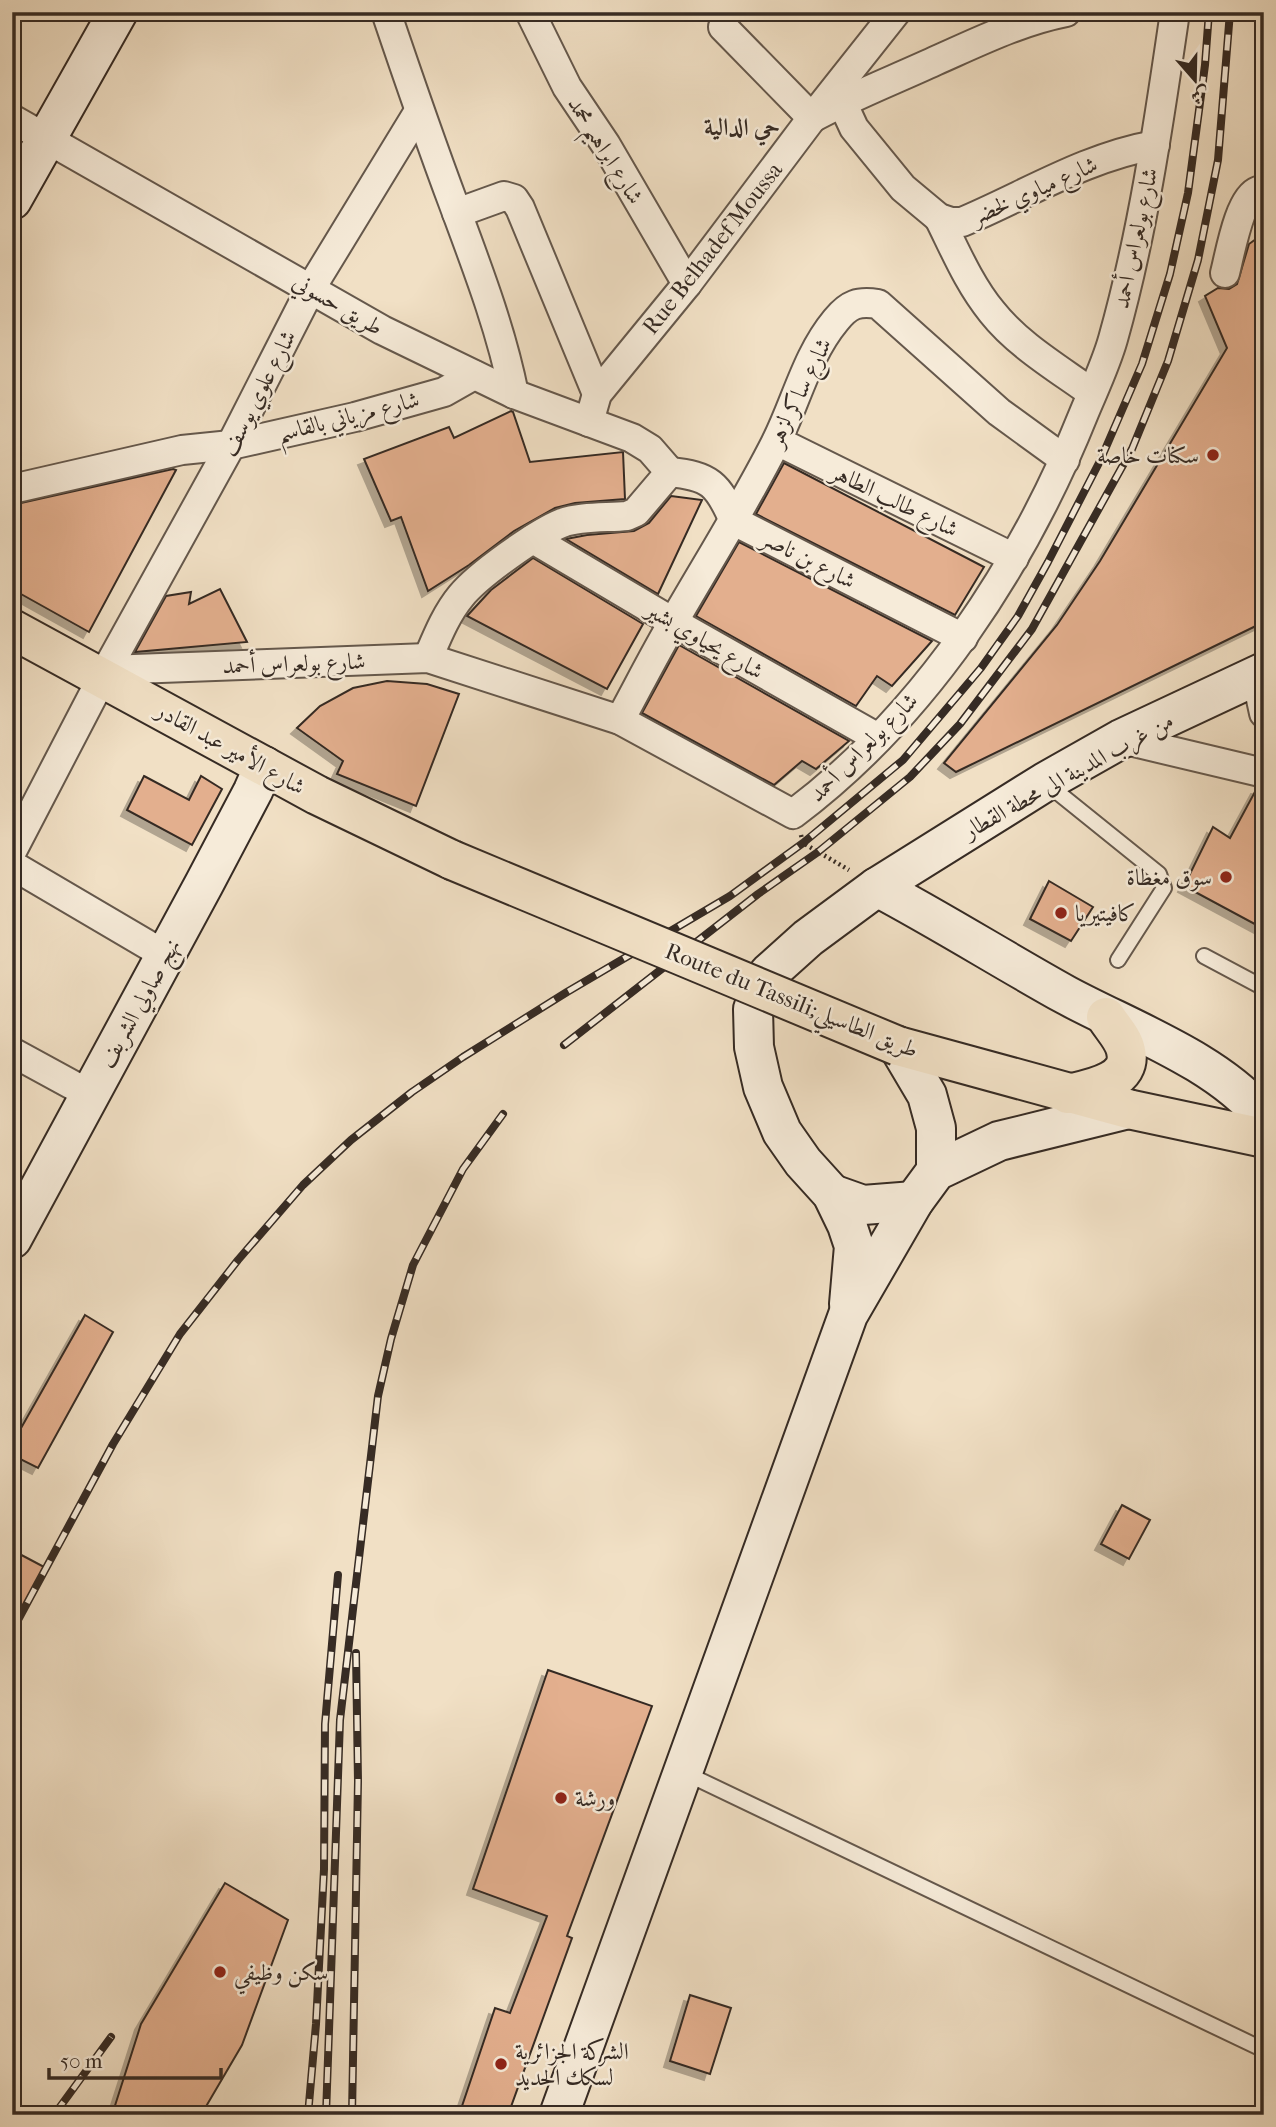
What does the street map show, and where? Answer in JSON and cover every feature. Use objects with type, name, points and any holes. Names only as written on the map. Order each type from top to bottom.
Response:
[{"type":"main road","name":"شارع الأمير عبد القادر","points":[[12,629],[104,674],[317,795],[452,860]]},
{"type":"main road","name":"Route du Tassili;طريق الطاسيلي","points":[[452,860],[898,1046],[1068,1094],[1264,1138]]},
{"type":"main road","points":[[1068,1094],[1108,1083],[1125,1065],[1125,1047],[1106,1017]]},
{"type":"street","points":[[12,200],[118,12]]},
{"type":"street","points":[[386,12],[502,343],[514,394]]},
{"type":"street","name":"شارع ابراهيم محمد","points":[[530,12],[567,87],[606,145],[687,284]]},
{"type":"street","name":"Rue Belhadef Moussa","points":[[589,422],[597,394],[687,284],[896,12]]},
{"type":"street","points":[[723,27],[812,118],[842,102],[1002,32],[1044,16],[1066,12]]},
{"type":"street","name":"شارع بولعراس أحمد","points":[[104,674],[428,658],[620,720],[793,814],[827,789],[878,738],[963,638],[1014,558],[1065,460],[1112,341],[1128,276],[1155,145],[1175,12]]},
{"type":"street","name":"شارع مياوي لخضر","points":[[842,102],[854,128],[903,188],[939,218],[951,222],[962,222],[1072,171],[1124,151],[1155,145]]},
{"type":"street","name":"شارع علوي يوسف","points":[[12,851],[104,674],[231,445],[312,288],[419,111]]},
{"type":"street","name":"طريق حسوني","points":[[12,119],[382,330],[514,394],[632,438],[650,449],[670,472]]},
{"type":"street","points":[[1225,273],[1245,203],[1254,192],[1258,191],[1264,198]]},
{"type":"street","points":[[457,213],[504,196],[514,199],[597,394]]},
{"type":"street","points":[[939,218],[973,287],[993,314],[1038,354],[1092,393]]},
{"type":"street","name":"شارع ساكر لزهر","points":[[620,720],[777,441],[819,343],[849,307],[861,302],[878,304],[999,412],[1065,460]]},
{"type":"street","name":"شارع مزياني بالقاسم","points":[[12,489],[182,450],[231,445],[355,417],[444,392],[474,375]]},
{"type":"street","name":"شارع طالب الطاهر","points":[[777,441],[1014,558]]},
{"type":"street","points":[[428,658],[442,626],[462,595],[498,564],[563,523],[626,516],[636,512],[670,472]]},
{"type":"street","name":"شارع بن ناصر","points":[[670,472],[687,474],[716,486],[734,521],[963,638]]},
{"type":"street","name":"شارع يحياوي بشير","points":[[533,540],[878,738]]},
{"type":"street","points":[[1260,674],[1264,713]]},
{"type":"street","name":"من غرب المدينة الى محطة القطار","points":[[832,1194],[803,1162],[782,1132],[763,1087],[754,1047],[753,1009],[769,973],[808,938],[877,887],[1045,782],[1121,739],[1260,674]]},
{"type":"street","points":[[1121,739],[1264,773]]},
{"type":"street","name":"نهج صاولي الشربف","points":[[12,1239],[264,766]]},
{"type":"street","points":[[12,865],[165,955]]},
{"type":"street","points":[[877,887],[1106,1017],[1167,1046],[1230,1084],[1258,1105]]},
{"type":"street","points":[[898,1046],[927,1095],[936,1128],[936,1171]]},
{"type":"street","points":[[12,1052],[89,1094]]},
{"type":"street","points":[[559,2115],[848,1315],[914,1201],[936,1171],[999,1141],[1128,1109]]},
{"type":"street","points":[[832,1194],[863,1205],[914,1201]]},
{"type":"street","points":[[832,1194],[847,1225],[853,1247],[848,1315]]},
{"type":"lane","points":[[1045,782],[1159,874],[1164,888],[1118,960]]},
{"type":"lane","points":[[1203,956],[1264,988]]},
{"type":"lane","points":[[683,1772],[1264,2050]]},
{"type":"path","points":[[793,814],[803,843],[877,887]]},
{"type":"building","name":"سكنات خاصة","points":[[1256,239],[1264,255],[1264,622],[956,772],[944,763],[1057,625],[1100,561],[1227,348],[1205,296],[1218,288],[1229,289],[1237,284],[1249,244]]},
{"type":"building","points":[[511,411],[530,462],[623,452],[625,499],[575,503],[555,508],[514,531],[469,565],[428,591],[401,517],[391,521],[364,459],[449,427],[454,438]]},
{"type":"building","points":[[784,463],[984,567],[955,615],[756,514]]},
{"type":"building","points":[[176,470],[89,632],[12,589],[12,505]]},
{"type":"building","points":[[671,496],[702,500],[658,594],[566,539],[634,531],[649,523]]},
{"type":"building","points":[[739,542],[932,641],[892,686],[877,676],[856,706],[696,616]]},
{"type":"building","points":[[533,558],[643,624],[607,689],[467,616],[491,590]]},
{"type":"building","points":[[220,589],[247,642],[135,652],[166,596],[191,592],[189,604]]},
{"type":"building","points":[[679,645],[849,741],[816,769],[802,761],[774,785],[642,713]]},
{"type":"building","points":[[387,681],[427,684],[459,694],[416,806],[337,774],[343,761],[297,728],[320,706],[353,688]]},
{"type":"building","points":[[144,776],[189,800],[201,776],[222,789],[192,845],[127,810]]},
{"type":"building","name":"سوق مغطاة","points":[[1257,788],[1264,789],[1264,929],[1184,886],[1213,827],[1230,838]]},
{"type":"building","name":"كافيتيريا","points":[[1049,881],[1093,907],[1071,941],[1030,919]]},
{"type":"building","points":[[85,1315],[113,1332],[38,1468],[12,1455],[12,1444]]},
{"type":"building","points":[[1122,1505],[1150,1520],[1129,1559],[1101,1544]]},
{"type":"building","points":[[12,1550],[46,1568],[12,1630]]},
{"type":"building","name":"ورشة","points":[[548,1670],[652,1706],[567,1936],[572,1938],[508,2115],[459,2115],[495,2008],[510,2013],[547,1916],[473,1889]]},
{"type":"building","name":"سكن وظيفي","points":[[225,1883],[288,1920],[242,2045],[201,2115],[112,2115],[141,2024]]},
{"type":"building","points":[[690,1995],[731,2008],[710,2074],[670,2061]]},
{"type":"railway","points":[[12,1631],[113,1444],[180,1334],[238,1260],[303,1185],[351,1140],[412,1092],[463,1057],[730,896],[803,843],[903,760],[981,668],[1018,616],[1048,562],[1100,461],[1142,364],[1170,274],[1188,193],[1205,65],[1209,12]]},
{"type":"railway","points":[[564,1045],[758,894],[818,852],[910,777],[960,724],[1032,629],[1132,449],[1168,361],[1198,260],[1218,160],[1230,12]]},
{"type":"railway","points":[[326,2115],[340,1720],[378,1396],[391,1339],[413,1265],[463,1169],[503,1114]]},
{"type":"railway","points":[[308,2115],[324,1869],[325,1724],[338,1575]]},
{"type":"railway","points":[[352,2115],[358,1781],[356,1653]]},
{"type":"railway","points":[[54,2115],[111,2037]]},
{"type":"place","name":"سكنات خاصة","points":[[1213,455]]},
{"type":"place","name":"سوق مغطاة","points":[[1226,877]]},
{"type":"place","name":"كافيتيريا","points":[[1061,913]]},
{"type":"place","name":"ورشة","points":[[561,1798]]},
{"type":"place","name":"سكن وظيفي","points":[[220,1972]]},
{"type":"place","name":"الشركة الجزائرية لسكك الحديد","points":[[501,2064]]},
{"type":"district","name":"حي الدالية","points":[[742,127]]}]
